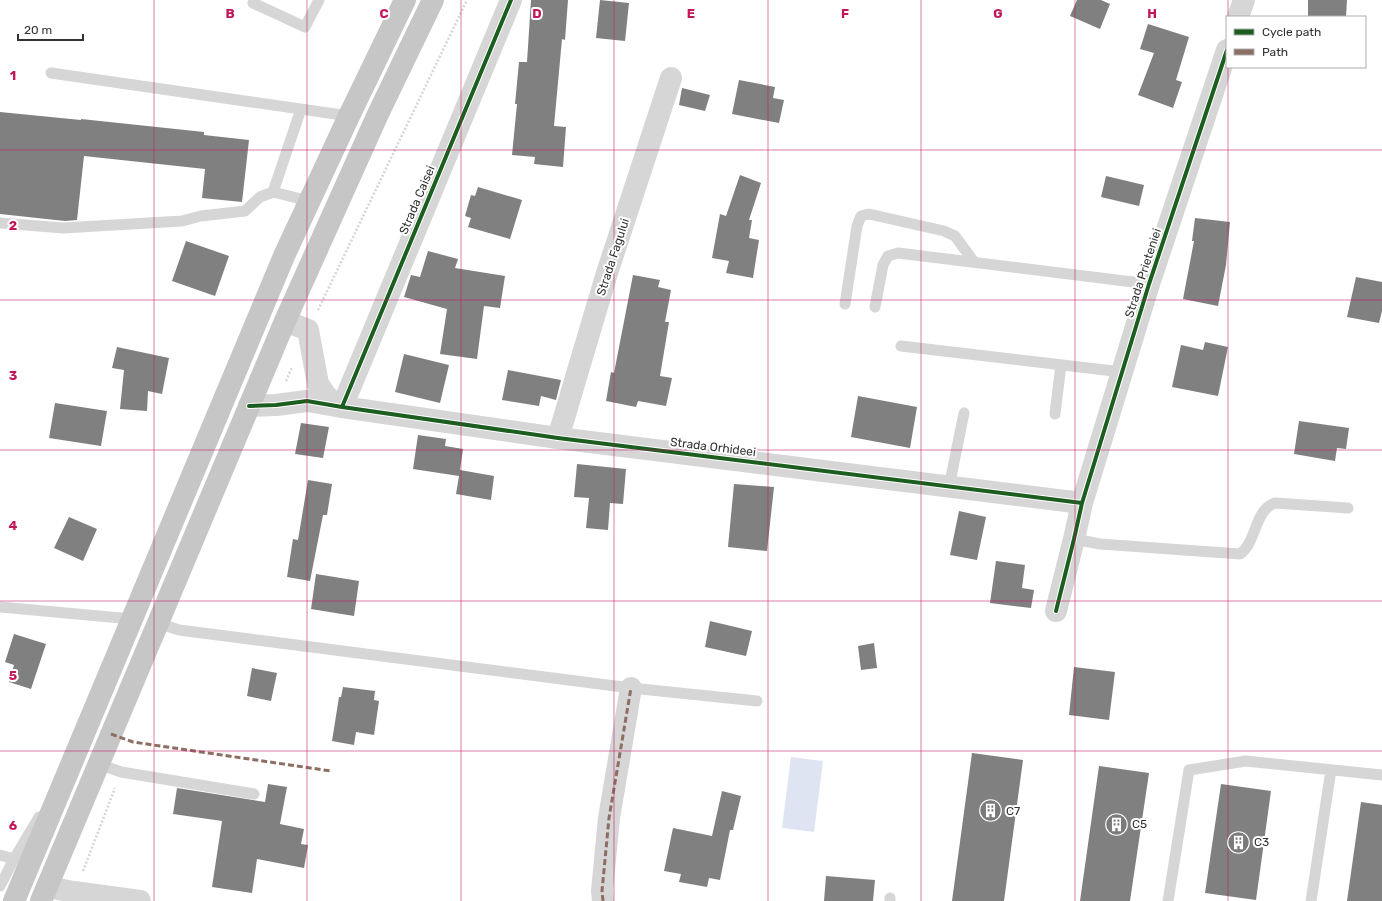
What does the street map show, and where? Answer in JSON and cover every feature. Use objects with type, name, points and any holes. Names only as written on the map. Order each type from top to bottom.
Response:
[{"type":"highway","points":[[14,901],[284,256],[405,0]]},
{"type":"highway","points":[[44,894],[100,764],[285,321],[378,114],[433,0]]},
{"type":"street","name":"Strada Caisei","points":[[342,407],[511,0]]},
{"type":"street","points":[[1238,16],[1244,0]]},
{"type":"street","name":"Strada Prieteniei","points":[[1056,611],[1082,503],[1149,284],[1226,53]]},
{"type":"street","name":"Strada Fagului","points":[[558,438],[607,273],[671,78]]},
{"type":"street","points":[[285,321],[308,330],[318,384],[327,397],[342,407]]},
{"type":"street","name":"Strada Orhideei","points":[[249,406],[276,405],[307,401],[558,438],[1082,503]]},
{"type":"street","points":[[603,901],[602,891],[609,818],[631,688]]},
{"type":"street","points":[[44,894],[74,892],[102,898],[140,901]]},
{"type":"lane","points":[[255,0],[253,3],[306,27],[319,0]]},
{"type":"lane","points":[[51,73],[349,116]]},
{"type":"lane","points":[[273,192],[301,109]]},
{"type":"lane","points":[[0,223],[63,228],[182,221],[201,216],[245,211],[260,197],[273,192],[309,201]]},
{"type":"lane","points":[[844,304],[857,226],[861,216],[869,214],[944,231],[954,236],[974,262]]},
{"type":"lane","points":[[876,307],[883,265],[888,256],[898,253],[1149,284]]},
{"type":"lane","points":[[901,346],[1122,372]]},
{"type":"lane","points":[[1055,414],[1061,365]]},
{"type":"lane","points":[[950,487],[964,413]]},
{"type":"lane","points":[[1074,539],[1100,544],[1240,554],[1249,544],[1262,513],[1268,505],[1275,503],[1348,508]]},
{"type":"lane","points":[[0,607],[132,619]]},
{"type":"lane","points":[[158,623],[179,630],[631,688],[757,701]]},
{"type":"lane","points":[[1168,901],[1189,770],[1246,761],[1382,775]]},
{"type":"lane","points":[[100,764],[121,772],[254,794]]},
{"type":"lane","points":[[0,886],[14,859],[70,767]]},
{"type":"lane","points":[[1311,901],[1331,770]]},
{"type":"lane","points":[[0,856],[14,859]]},
{"type":"path","points":[[308,330],[467,0]]},
{"type":"path","points":[[276,405],[293,364]]},
{"type":"path","points":[[74,892],[121,772]]},
{"type":"shaded area","points":[[791,757],[823,761],[814,832],[782,828]]},
{"type":"building","points":[[531,0],[568,0],[565,40],[562,39],[554,126],[566,127],[563,167],[534,164],[535,157],[512,155],[519,62],[527,62]]},
{"type":"building","points":[[600,0],[629,3],[625,41],[596,38]]},
{"type":"building","points":[[1077,0],[1101,0],[1110,4],[1100,29],[1070,16]]},
{"type":"building","points":[[1308,0],[1347,0],[1346,16],[1308,16]]},
{"type":"building","points":[[1148,24],[1189,37],[1176,80],[1182,82],[1173,108],[1138,95],[1154,53],[1140,49]]},
{"type":"building","points":[[739,80],[775,87],[773,98],[784,100],[779,123],[732,114]]},
{"type":"building","points":[[682,88],[710,95],[705,111],[679,105]]},
{"type":"building","points":[[0,112],[204,132],[204,135],[249,140],[242,202],[202,198],[205,169],[84,156],[77,220],[65,221],[0,214]]},
{"type":"building","points":[[740,175],[761,183],[749,220],[752,220],[749,238],[759,240],[753,278],[726,273],[729,261],[712,258],[720,214],[726,216]]},
{"type":"building","points":[[1106,176],[1144,185],[1139,206],[1101,197]]},
{"type":"building","points":[[478,187],[522,200],[510,239],[468,227],[471,218],[465,216],[471,195],[475,196]]},
{"type":"building","points":[[1195,218],[1230,222],[1226,265],[1218,306],[1183,299],[1194,241],[1192,241]]},
{"type":"building","points":[[186,241],[229,256],[215,296],[172,281]]},
{"type":"building","points":[[428,251],[458,259],[455,268],[505,276],[500,308],[484,306],[477,359],[440,354],[447,309],[404,297],[411,275],[420,277]]},
{"type":"building","points":[[633,275],[660,280],[658,287],[671,290],[665,322],[669,322],[660,376],[672,378],[666,406],[638,401],[636,407],[606,401],[611,372],[614,373]]},
{"type":"building","points":[[1356,277],[1382,282],[1382,311],[1379,323],[1347,317]]},
{"type":"building","points":[[1205,342],[1228,347],[1218,396],[1172,387],[1181,345],[1203,350]]},
{"type":"building","points":[[117,347],[169,358],[162,394],[148,391],[147,411],[120,409],[124,370],[112,368]]},
{"type":"building","points":[[404,354],[449,365],[440,403],[395,392]]},
{"type":"building","points":[[508,370],[561,380],[556,400],[541,396],[539,406],[502,400]]},
{"type":"building","points":[[858,396],[917,407],[910,448],[851,437]]},
{"type":"building","points":[[55,403],[107,411],[101,446],[49,438]]},
{"type":"building","points":[[1299,421],[1349,428],[1346,449],[1337,448],[1335,461],[1294,454]]},
{"type":"building","points":[[301,423],[329,427],[323,458],[295,454]]},
{"type":"building","points":[[418,435],[446,439],[445,446],[463,449],[460,470],[494,476],[491,500],[456,494],[459,476],[413,469]]},
{"type":"building","points":[[577,464],[626,469],[623,504],[610,503],[608,530],[586,528],[589,498],[574,497]]},
{"type":"building","points":[[308,480],[332,484],[327,515],[323,515],[310,581],[287,577],[293,539],[298,540]]},
{"type":"building","points":[[734,484],[774,487],[767,551],[728,547]]},
{"type":"building","points":[[959,511],[986,517],[977,560],[950,555]]},
{"type":"building","points":[[69,517],[97,529],[83,561],[54,548]]},
{"type":"building","points":[[996,561],[1025,565],[1022,588],[1034,590],[1031,608],[990,603]]},
{"type":"building","points":[[316,574],[359,581],[354,616],[311,609]]},
{"type":"building","points":[[710,621],[752,631],[746,656],[705,647]]},
{"type":"building","points":[[14,634],[46,644],[31,689],[9,682],[14,665],[5,662]]},
{"type":"building","points":[[874,643],[877,668],[861,670],[858,646]]},
{"type":"building","points":[[1074,667],[1115,672],[1109,720],[1069,715]]},
{"type":"building","points":[[252,668],[277,673],[271,701],[247,696]]},
{"type":"building","points":[[343,687],[375,691],[374,700],[379,701],[374,735],[356,732],[354,745],[332,741],[339,697],[341,697]]},
{"type":"building","name":"C7","points":[[972,753],[1023,760],[1004,901],[952,901]]},
{"type":"building","name":"C5","points":[[1099,766],[1149,773],[1130,901],[1080,901]]},
{"type":"building","points":[[268,784],[287,787],[280,824],[304,829],[301,844],[308,845],[304,868],[257,859],[252,893],[212,887],[222,821],[173,814],[177,788],[265,802]]},
{"type":"building","name":"C3","points":[[1221,784],[1271,791],[1256,900],[1205,893]]},
{"type":"building","points":[[722,791],[741,796],[733,830],[730,830],[720,880],[709,878],[707,887],[679,882],[681,874],[664,871],[673,828],[712,836]]},
{"type":"building","points":[[1361,802],[1382,805],[1382,901],[1347,901]]},
{"type":"building","points":[[826,876],[875,880],[873,901],[824,901]]},
{"type":"marked path","points":[[603,901],[602,891],[609,818],[631,688]]},
{"type":"marked path","points":[[111,734],[133,742],[331,771]]},
{"type":"cycle path","points":[[342,407],[511,0]]},
{"type":"cycle path","points":[[1056,611],[1082,503],[1149,284],[1226,53]]},
{"type":"cycle path","points":[[249,406],[276,405],[307,401],[558,438],[1082,503]]},
{"type":"place","name":"C7","points":[[990,811]]},
{"type":"place","name":"C5","points":[[1116,824]]},
{"type":"place","name":"C3","points":[[1238,842]]}]
